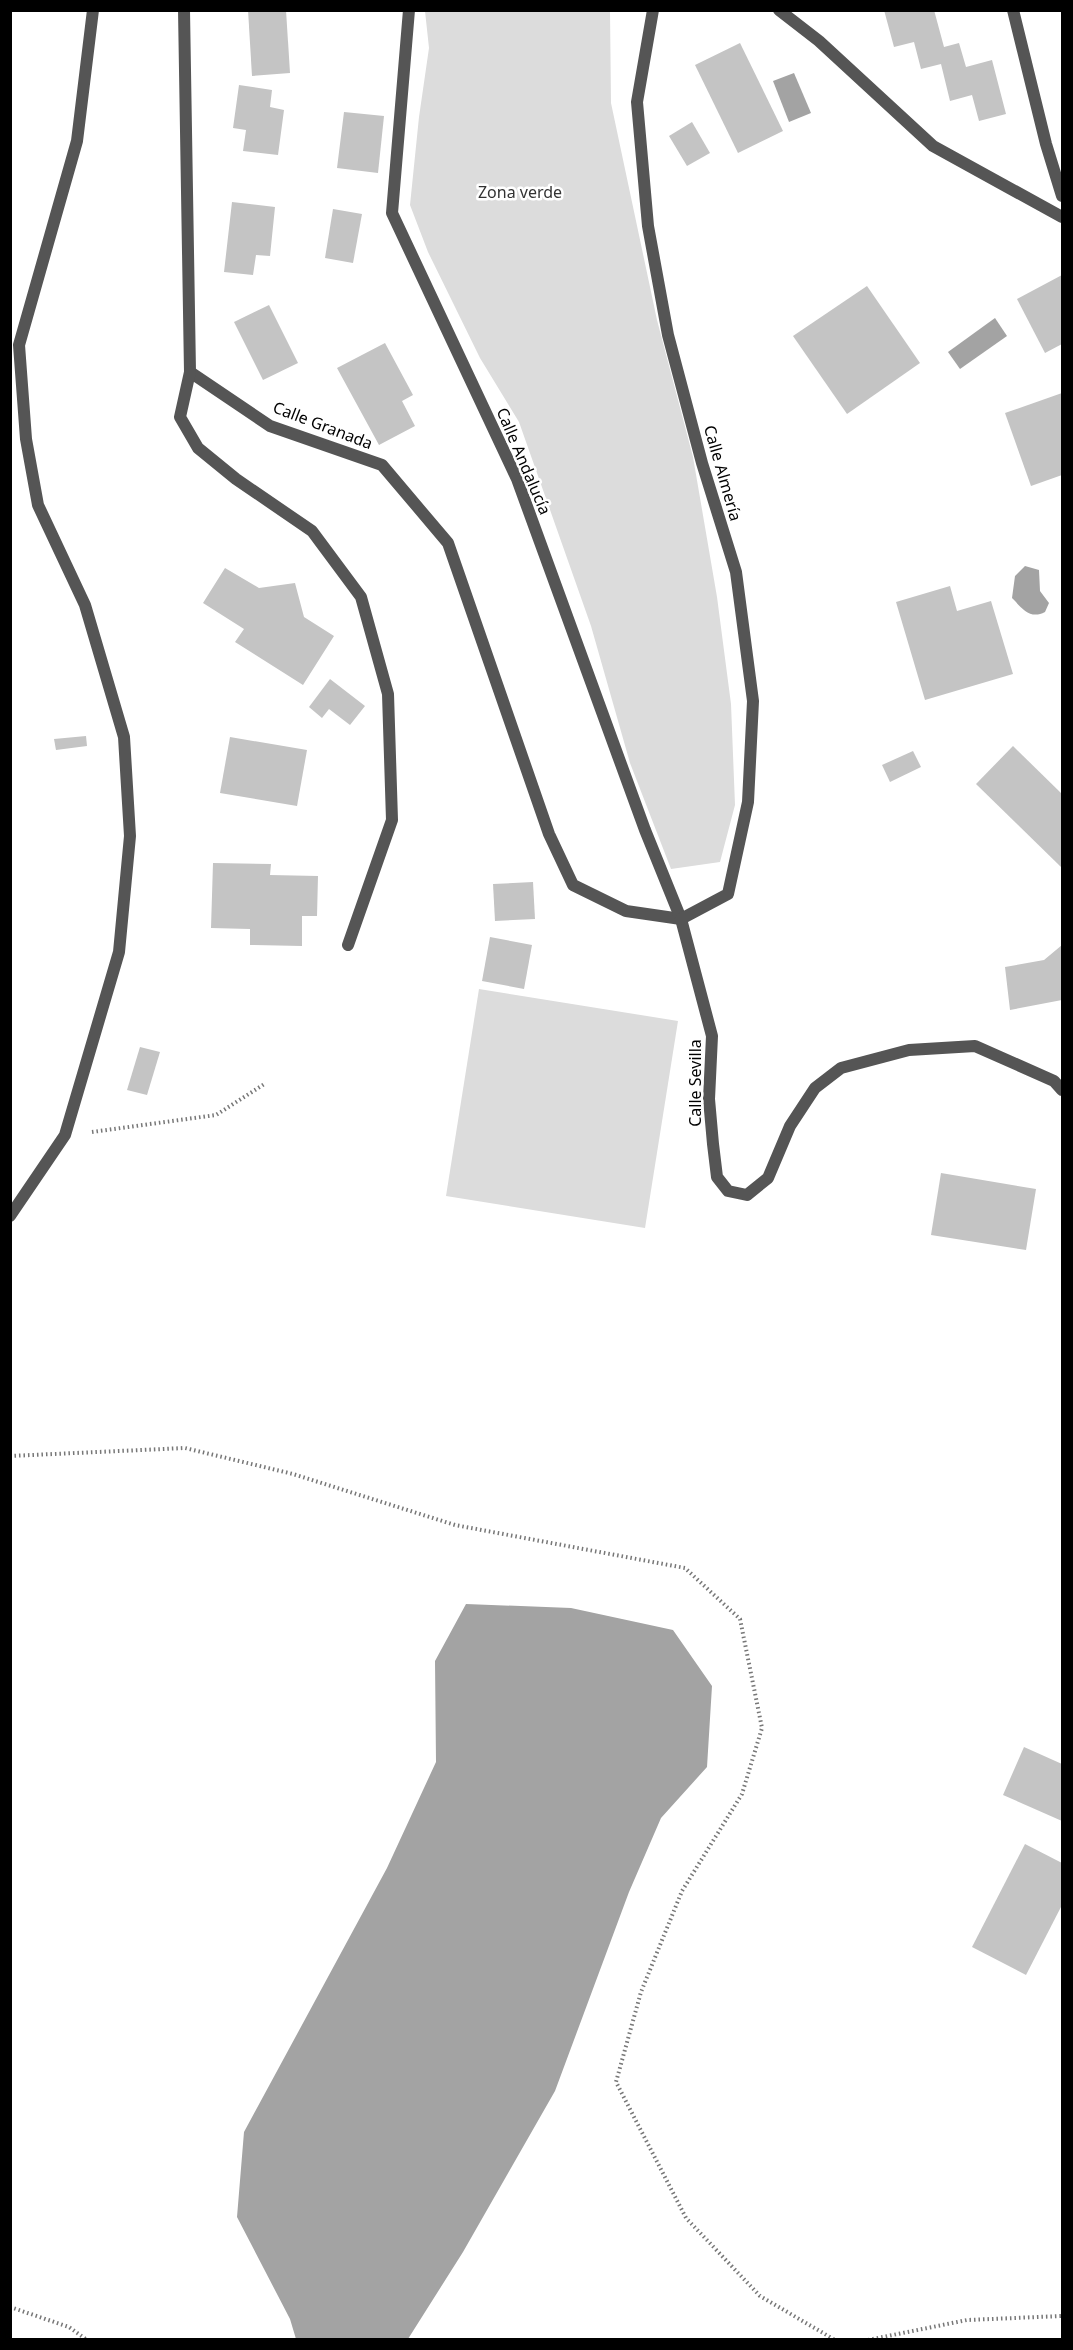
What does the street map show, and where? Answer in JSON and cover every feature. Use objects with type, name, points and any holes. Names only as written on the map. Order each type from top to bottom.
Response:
[{"type":"street","points":[[10,1216],[65,1135],[118,952],[130,836],[124,737],[85,605],[38,506],[26,439],[19,345],[77,141],[93,10]]},
{"type":"street","points":[[184,10],[190,372],[180,417],[198,448],[236,479],[312,531],[360,597],[388,694],[392,820],[348,945]]},
{"type":"street","name":"Calle Andalucía","points":[[409,10],[392,213],[517,479],[645,830],[681,919]]},
{"type":"street","name":"Calle Almería","points":[[653,10],[637,102],[648,226],[668,335],[702,463],[736,572],[753,701],[748,802],[728,894],[681,919]]},
{"type":"street","points":[[779,10],[819,41],[933,146],[1062,217]]},
{"type":"street","points":[[1013,10],[1046,144],[1062,196]]},
{"type":"street","name":"Calle Granada","points":[[190,372],[270,426],[382,465],[448,543],[549,834],[573,885],[626,911],[681,919]]},
{"type":"street","name":"Calle Sevilla","points":[[681,919],[712,1036],[709,1100],[713,1144],[717,1177],[728,1191],[747,1195],[768,1178],[790,1126],[815,1088],[841,1068],[909,1050],[975,1046],[1054,1081],[1062,1090]]},
{"type":"path","points":[[65,1135],[216,1115],[266,1083]]},
{"type":"path","points":[[10,1456],[185,1448],[293,1474],[454,1525],[686,1568],[740,1619],[762,1728],[742,1794],[682,1891],[641,1992],[616,2082],[686,2218],[760,2296],[835,2340]]},
{"type":"path","points":[[10,2307],[69,2327],[87,2340]]},
{"type":"path","points":[[868,2340],[967,2320],[1062,2316]]},
{"type":"green space","name":"Zona verde","points":[[425,11],[610,11],[611,103],[657,320],[693,457],[717,597],[731,704],[735,805],[720,862],[671,869],[630,763],[591,626],[519,422],[480,358],[428,252],[410,205],[429,48]]},
{"type":"green space","points":[[479,989],[678,1021],[645,1228],[446,1196]]},
{"type":"shaded area","points":[[794,73],[811,113],[789,122],[773,81]]},
{"type":"shaded area","points":[[995,318],[1007,336],[960,369],[948,352]]},
{"type":"shaded area","points":[[1025,566],[1039,570],[1040,591],[1049,603],[1045,612],[1040,614],[1027,612],[1012,598],[1015,576]]},
{"type":"shaded area","points":[[466,1604],[571,1608],[673,1630],[712,1686],[707,1767],[661,1818],[629,1892],[555,2091],[463,2252],[408,2339],[296,2339],[290,2319],[237,2217],[244,2132],[387,1868],[436,1762],[435,1661]]},
{"type":"building","points":[[248,10],[286,10],[290,73],[252,76]]},
{"type":"building","points":[[884,10],[934,10],[944,47],[959,43],[966,67],[992,60],[1006,114],[979,121],[972,95],[950,101],[941,64],[921,69],[914,42],[894,47]]},
{"type":"building","points":[[740,43],[783,131],[738,153],[695,65]]},
{"type":"building","points":[[239,85],[272,90],[270,107],[284,110],[278,155],[243,151],[246,130],[233,128]]},
{"type":"building","points":[[344,112],[384,116],[378,173],[337,168]]},
{"type":"building","points":[[692,122],[710,153],[687,166],[669,136]]},
{"type":"building","points":[[232,202],[275,207],[270,256],[256,255],[253,275],[224,272]]},
{"type":"building","points":[[333,209],[362,214],[353,263],[325,258]]},
{"type":"building","points":[[1062,275],[1062,344],[1045,353],[1017,299]]},
{"type":"building","points":[[867,286],[920,363],[847,414],[793,336]]},
{"type":"building","points":[[269,305],[298,363],[263,380],[234,322]]},
{"type":"building","points":[[385,343],[413,395],[402,401],[415,426],[379,445],[337,368]]},
{"type":"building","points":[[1062,393],[1062,475],[1031,486],[1005,413]]},
{"type":"building","points":[[225,568],[259,588],[295,583],[304,617],[334,636],[303,685],[235,642],[244,629],[203,603]]},
{"type":"building","points":[[950,586],[957,611],[991,601],[1013,674],[925,700],[896,602]]},
{"type":"building","points":[[330,679],[365,706],[350,725],[329,709],[322,718],[309,707]]},
{"type":"building","points":[[86,736],[87,746],[56,750],[54,739]]},
{"type":"building","points":[[230,737],[307,750],[297,806],[220,793]]},
{"type":"building","points":[[1013,746],[1062,794],[1062,868],[976,784]]},
{"type":"building","points":[[913,751],[921,767],[890,782],[882,765]]},
{"type":"building","points":[[213,863],[271,864],[270,875],[318,876],[317,916],[302,916],[302,946],[250,945],[250,929],[211,928]]},
{"type":"building","points":[[533,882],[535,919],[495,921],[493,884]]},
{"type":"building","points":[[490,937],[532,945],[524,989],[482,981]]},
{"type":"building","points":[[1062,945],[1062,1000],[1010,1010],[1005,967],[1044,960]]},
{"type":"building","points":[[140,1047],[160,1052],[147,1095],[127,1090]]},
{"type":"building","points":[[941,1173],[1036,1189],[1026,1250],[931,1235]]},
{"type":"building","points":[[1024,1747],[1062,1764],[1062,1821],[1003,1795]]},
{"type":"building","points":[[1025,1844],[1062,1863],[1062,1905],[1026,1975],[972,1947]]}]
